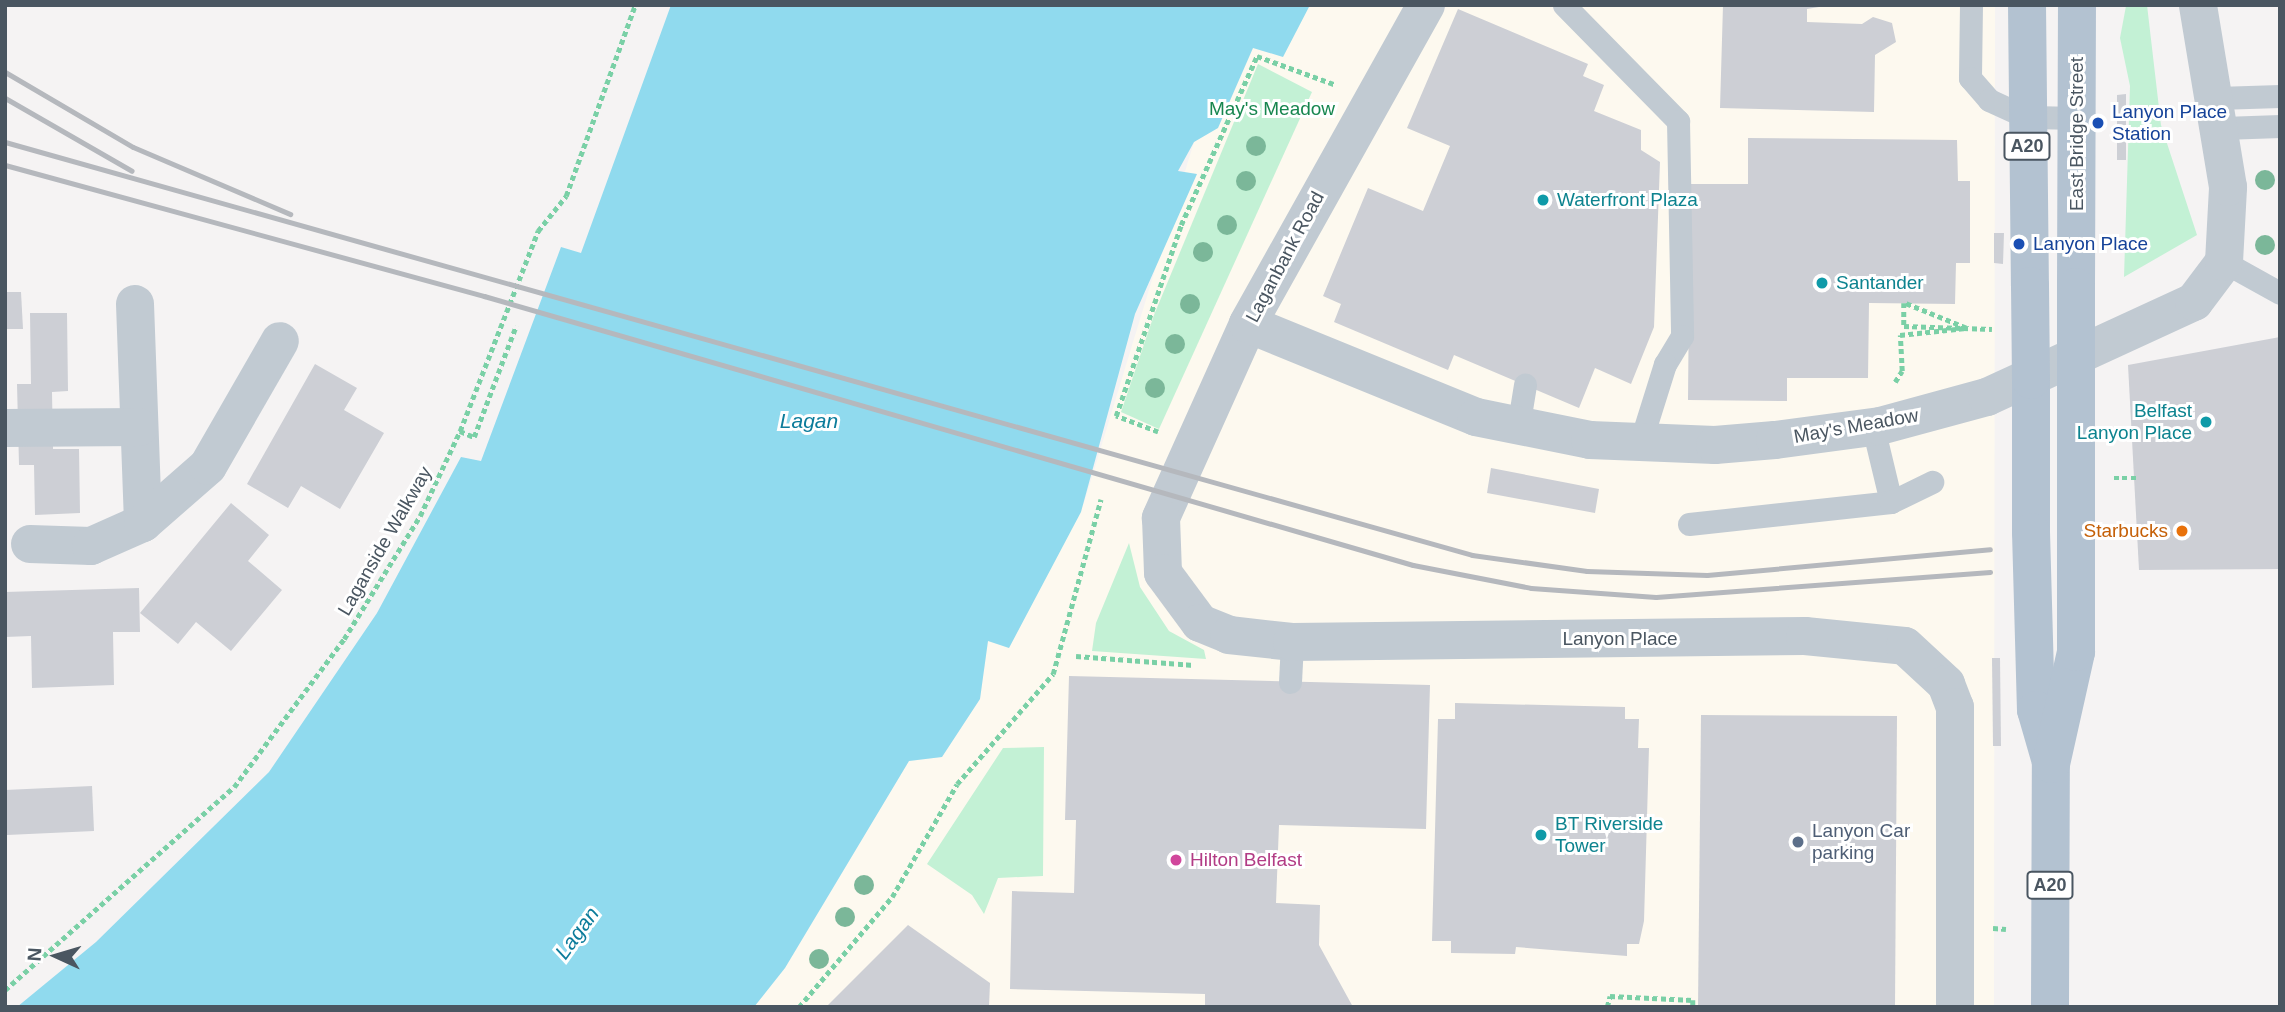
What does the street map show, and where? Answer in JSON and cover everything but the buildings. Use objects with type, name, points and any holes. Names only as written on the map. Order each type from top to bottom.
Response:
[{"type":"main road","name":"East Bridge Street","points":[[2027,5],[2031,644],[2036,710],[2051,764]]},
{"type":"main road","name":"East Bridge Street","points":[[2050,1007],[2051,764],[2076,652],[2077,5]]},
{"type":"street","name":"Laganbank Road","points":[[1161,518],[1248,324],[1426,5]]},
{"type":"street","points":[[2205,6],[2229,199],[2224,262]]},
{"type":"street","name":"May's Meadow","points":[[1248,324],[1434,402],[1517,428],[1640,444],[1715,445],[1877,426],[1987,397],[2063,366],[2194,302],[2224,262]]},
{"type":"street","points":[[135,304],[144,523]]},
{"type":"street","points":[[30,544],[91,546],[144,523],[208,466],[281,341]]},
{"type":"street","points":[[5,428],[139,427]]},
{"type":"street","name":"Lanyon Place","points":[[1161,518],[1163,573],[1200,623],[1228,635],[1292,642],[1805,636],[1905,646],[1946,684],[1955,707],[1955,1007]]},
{"type":"lane","points":[[1971,5],[1970,78],[1998,108],[2026,117],[2077,118]]},
{"type":"lane","points":[[1572,8],[1678,121],[1682,335],[1665,364],[1640,444]]},
{"type":"lane","points":[[2220,113],[2280,96]]},
{"type":"lane","points":[[2220,113],[2280,110]]},
{"type":"lane","points":[[2220,113],[2280,126]]},
{"type":"lane","points":[[2224,262],[2280,293]]},
{"type":"lane","points":[[1517,428],[1525,385]]},
{"type":"lane","points":[[1877,426],[1891,502]]},
{"type":"lane","points":[[1689,524],[1891,502],[1932,482]]},
{"type":"lane","points":[[1290,682],[1292,642]]},
{"type":"path","name":"Laganside Walkway","points":[[5,990],[234,787],[344,639],[420,516],[460,431],[538,231],[566,196],[635,5]]},
{"type":"path","points":[[1165,435],[1116,416],[1181,225],[1257,56],[1334,84]]},
{"type":"path","points":[[1877,426],[1902,371],[1900,335],[1966,328],[1904,303],[1904,326],[2005,329]]},
{"type":"path","points":[[460,431],[474,437],[516,326]]},
{"type":"path","points":[[2110,478],[2138,478]]},
{"type":"path","points":[[799,1007],[892,897],[957,784],[1053,674],[1101,499]]},
{"type":"path","points":[[1076,656],[1211,666]]},
{"type":"path","points":[[1607,1007],[1610,996],[1693,1000],[1693,1007]]},
{"type":"shaded area","points":[[1259,5],[1995,5],[1994,1007],[754,1007],[785,968],[909,761],[942,757],[980,699],[988,640],[1009,648],[1084,503],[1194,142]]},
{"type":"green space","points":[[2147,5],[2161,125],[2197,235],[2124,277],[2130,86],[2120,38],[2126,6]]},
{"type":"green space","name":"May's Meadow","points":[[1258,64],[1312,92],[1159,429],[1121,412],[1154,315]]},
{"type":"green space","points":[[1129,543],[1140,587],[1169,631],[1204,650],[1206,659],[1092,651],[1096,623]]},
{"type":"green space","points":[[1044,747],[1043,876],[998,878],[984,914],[972,895],[927,864],[1003,748]]},
{"type":"water","name":"Lagan","points":[[671,5],[1310,5],[1283,57],[1253,48],[1218,128],[1194,142],[1178,171],[1197,174],[1135,314],[1081,512],[1009,648],[988,641],[980,699],[942,757],[909,761],[785,968],[754,1007],[17,1007],[96,942],[269,772],[377,613],[461,457],[481,461],[561,247],[581,253]]},
{"type":"railway","points":[[5,72],[133,147],[290,214]]},
{"type":"railway","points":[[5,98],[132,171]]},
{"type":"railway","points":[[5,142],[1472,555],[1587,571],[1707,575],[1990,549]]},
{"type":"railway","points":[[5,165],[484,296],[1413,565],[1531,588],[1656,597],[1990,572]]},
{"type":"place","name":"Lanyon Place Station","points":[[2098,123]]},
{"type":"place","name":"Waterfront Plaza","points":[[1543,200]]},
{"type":"place","name":"Lanyon Place","points":[[2019,244]]},
{"type":"place","name":"Santander","points":[[1822,283]]},
{"type":"place","name":"Belfast Lanyon Place","points":[[2206,422]]},
{"type":"place","name":"Starbucks","points":[[2182,531]]},
{"type":"place","name":"BT Riverside Tower","points":[[1541,835]]},
{"type":"place","name":"Lanyon Car parking","points":[[1798,842]]},
{"type":"place","name":"Hilton Belfast","points":[[1176,860]]}]
